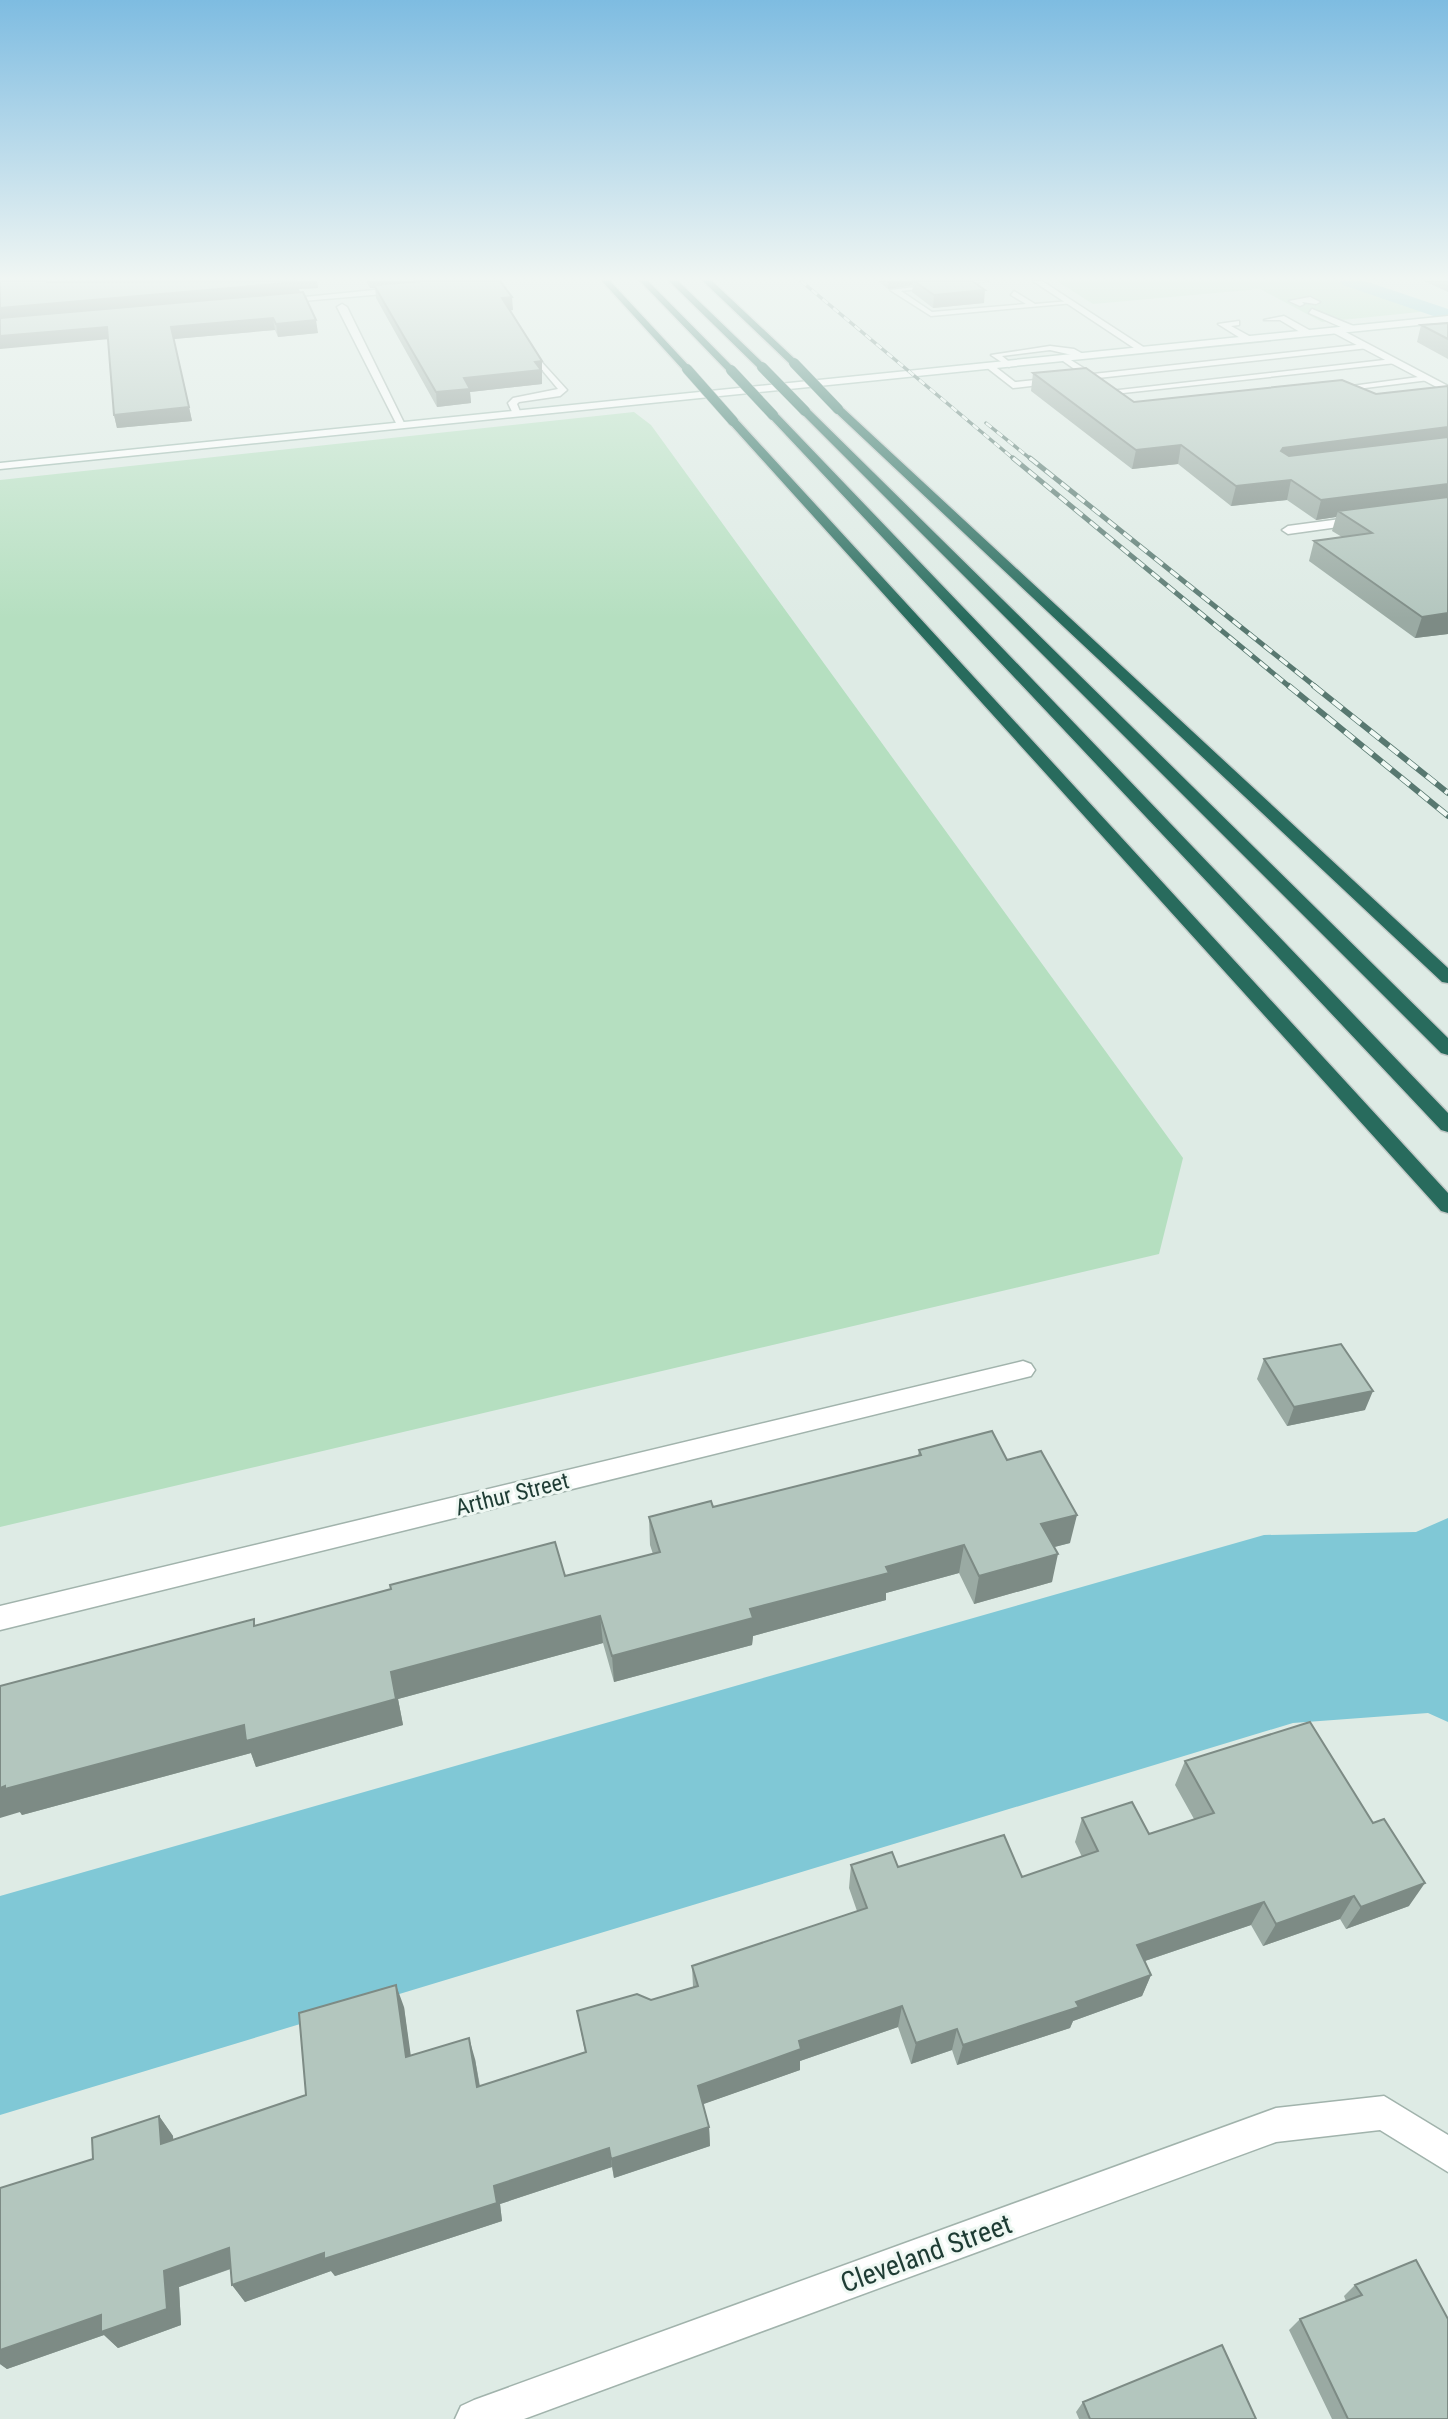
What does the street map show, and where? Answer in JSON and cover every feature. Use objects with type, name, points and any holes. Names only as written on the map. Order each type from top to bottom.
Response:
[{"type":"highway","points":[[709,394],[1448,1206]]},
{"type":"highway","points":[[753,394],[1448,1125]]},
{"type":"highway","points":[[788,394],[1448,1048]]},
{"type":"highway","points":[[824,394],[1448,978]]},
{"type":"street","points":[[385,394],[401,425]]},
{"type":"street","points":[[0,467],[721,394]]},
{"type":"street","points":[[1288,530],[1381,517]]},
{"type":"street","name":"Arthur Street","points":[[0,1618],[1023,1370]]},
{"type":"street","name":"Cleveland Street","points":[[474,2419],[1276,2125],[1384,2113],[1448,2155]]},
{"type":"lane","points":[[517,414],[512,403],[516,400],[557,394],[566,396],[580,408]]},
{"type":"lane","points":[[1118,394],[1130,402]]},
{"type":"lane","points":[[1342,394],[1354,400]]},
{"type":"green space","points":[[634,412],[651,425],[1183,1158],[1159,1254],[0,1527],[0,480]]},
{"type":"water","points":[[1448,1518],[1448,1722],[1428,1713],[1293,1723],[0,2115],[0,1896],[1264,1535],[1416,1532]]},
{"type":"building","points":[[112,394],[186,394],[189,407],[114,415]]},
{"type":"building","points":[[1061,394],[1123,394],[1134,402],[1211,394],[1448,394],[1448,427],[1283,448],[1281,451],[1289,456],[1448,437],[1448,484],[1321,500],[1291,480],[1236,486],[1181,445],[1136,450]]},
{"type":"building","points":[[1448,497],[1448,613],[1422,617],[1314,541],[1372,533],[1338,511]]},
{"type":"building","points":[[1341,1344],[1373,1391],[1294,1407],[1264,1359]]},
{"type":"building","points":[[992,1431],[1007,1460],[1041,1451],[1077,1515],[1041,1524],[1058,1554],[979,1576],[964,1545],[886,1567],[889,1573],[750,1609],[753,1618],[612,1656],[600,1616],[391,1672],[396,1699],[246,1741],[244,1725],[5,1789],[5,1786],[0,1788],[0,1686],[254,1619],[254,1626],[391,1589],[390,1585],[555,1542],[565,1576],[660,1552],[649,1517],[711,1501],[713,1507],[921,1455],[919,1450]]},
{"type":"building","points":[[1310,1722],[1373,1823],[1384,1819],[1425,1883],[1361,1907],[1354,1896],[1276,1924],[1264,1902],[1137,1945],[1151,1975],[1076,2002],[1079,2007],[963,2045],[957,2029],[916,2043],[902,2006],[799,2041],[801,2049],[698,2086],[709,2127],[611,2159],[609,2148],[494,2186],[497,2203],[324,2259],[324,2253],[232,2285],[229,2248],[164,2271],[167,2309],[101,2332],[101,2315],[0,2350],[0,2188],[93,2159],[92,2138],[159,2116],[161,2144],[306,2095],[299,2013],[396,1985],[406,2057],[469,2038],[477,2087],[586,2052],[577,2011],[637,1994],[651,2000],[698,1986],[692,1966],[867,1908],[851,1865],[892,1852],[898,1867],[1004,1835],[1022,1877],[1098,1851],[1082,1818],[1132,1802],[1149,1834],[1214,1813],[1185,1761]]},
{"type":"building","points":[[1416,2260],[1448,2319],[1448,2419],[1348,2419],[1300,2319],[1362,2295],[1355,2285]]},
{"type":"building","points":[[1222,2345],[1256,2419],[1090,2419],[1083,2402]]},
{"type":"railway","points":[[936,394],[1015,460]]},
{"type":"railway","points":[[986,423],[1032,460]]},
{"type":"railway","points":[[1013,458],[1291,688]]},
{"type":"railway","points":[[1030,458],[1317,688]]},
{"type":"railway","points":[[1289,686],[1448,816]]},
{"type":"railway","points":[[1314,686],[1448,793]]}]
